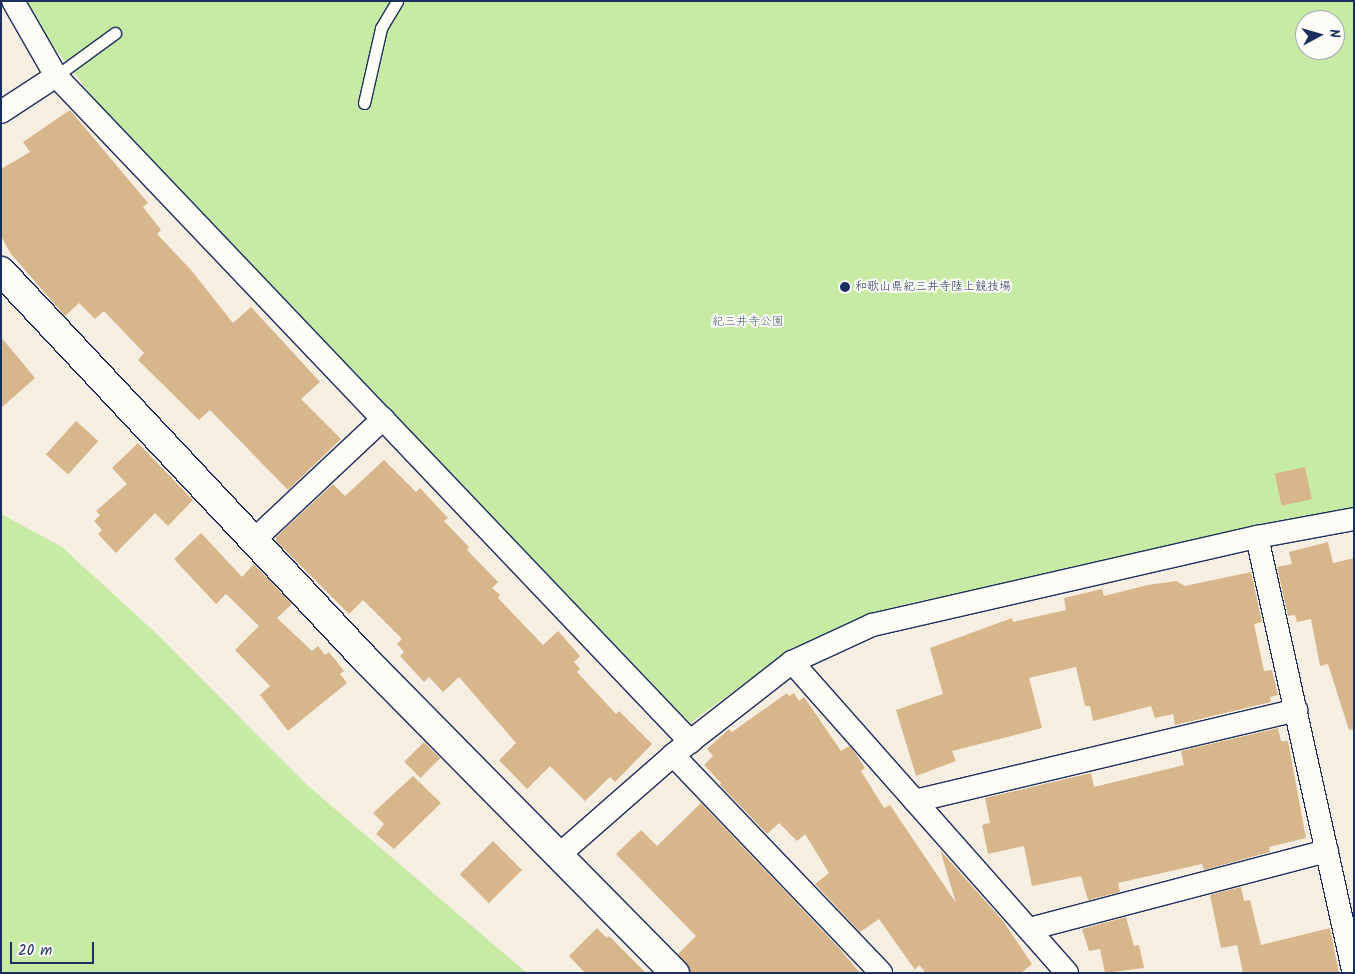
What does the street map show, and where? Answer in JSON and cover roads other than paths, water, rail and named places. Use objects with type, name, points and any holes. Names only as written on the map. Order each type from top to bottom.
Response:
[{"type":"street","points":[[13,1],[56,76],[383,419],[682,749],[881,973]]},
{"type":"street","points":[[1,112],[56,76]]},
{"type":"street","points":[[1,271],[366,660],[560,854],[675,973]]},
{"type":"street","points":[[254,540],[383,419]]},
{"type":"street","points":[[560,854],[682,749],[792,662],[872,626],[1257,537],[1354,519]]},
{"type":"street","points":[[1257,537],[1354,973]]},
{"type":"street","points":[[792,662],[1067,973]]},
{"type":"street","points":[[915,801],[1296,710]]},
{"type":"street","points":[[1028,929],[1327,851]]},
{"type":"lane","points":[[364,103],[381,28],[397,1]]},
{"type":"lane","points":[[56,76],[115,32]]},
{"type":"place","name":"和歌山県紀三井寺陸上競技場","points":[[845,287]]},
{"type":"park label","name":"紀三井寺公園","points":[[748,322]]}]
